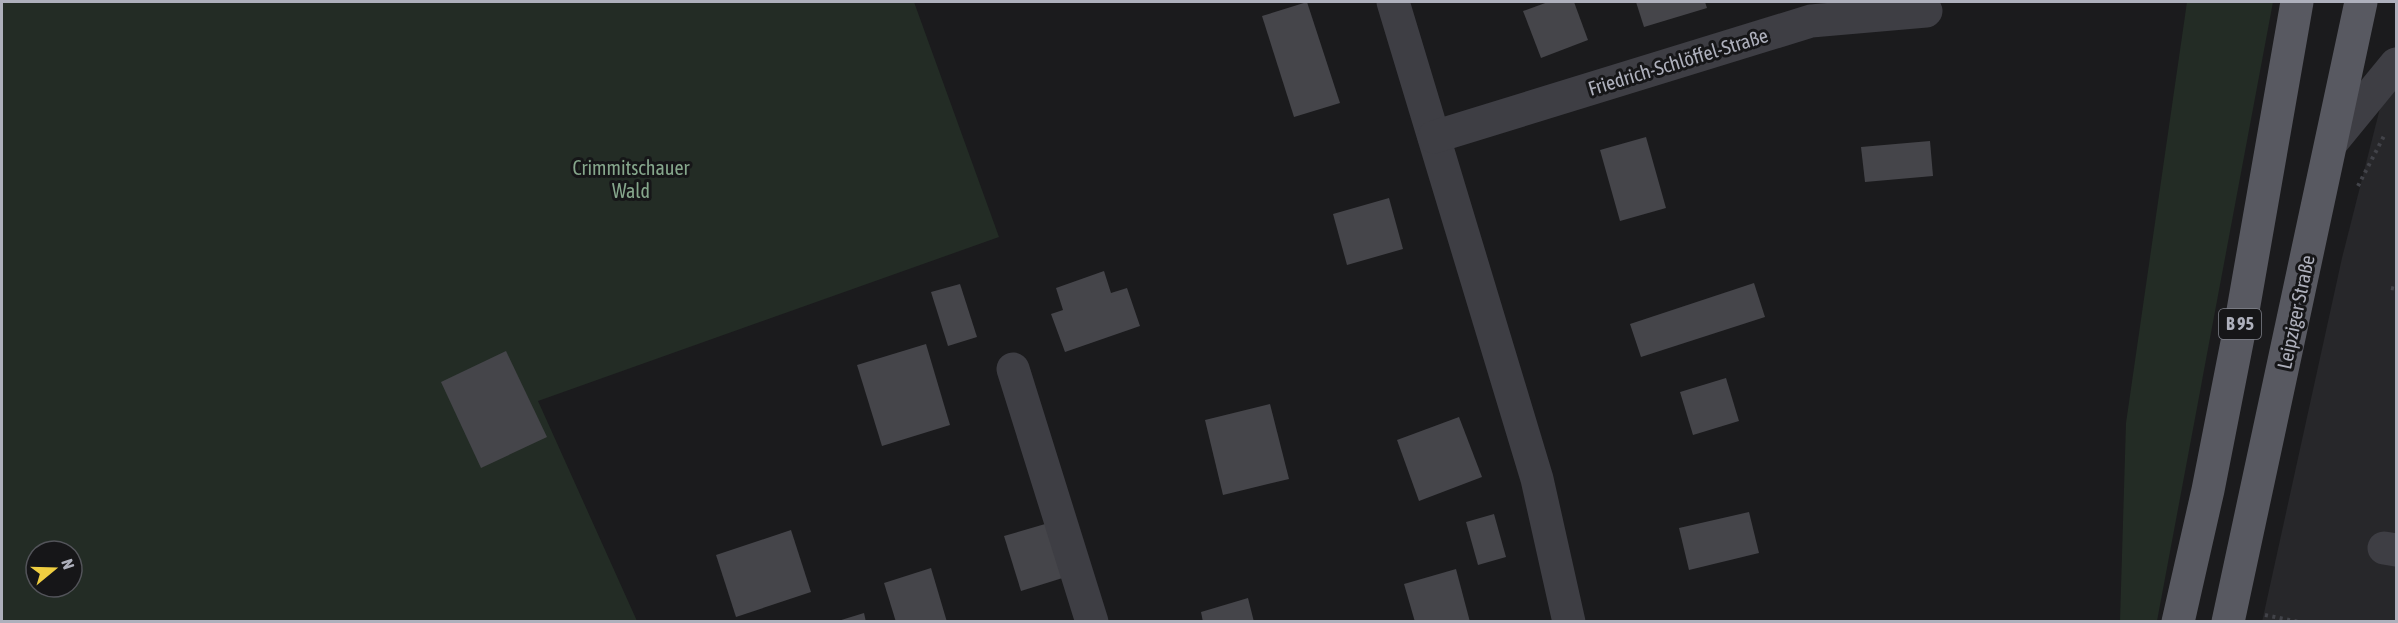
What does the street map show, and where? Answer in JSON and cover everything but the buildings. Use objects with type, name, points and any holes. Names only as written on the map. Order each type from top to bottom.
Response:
[{"type":"main road","name":"B 95","points":[[2178,621],[2208,490],[2241,322],[2297,2]]},
{"type":"main road","name":"Leipziger Straße","points":[[2228,621],[2361,2]]},
{"type":"street","points":[[1393,2],[1537,479],[1569,621]]},
{"type":"street","name":"Friedrich-Schlöffel-Straße","points":[[1434,137],[1811,21],[1926,11]]},
{"type":"street","points":[[2332,142],[2397,64]]},
{"type":"street","points":[[1013,369],[1092,621]]},
{"type":"path","points":[[2391,288],[2397,289]]},
{"type":"shaded area","points":[[2396,45],[2396,621],[2262,622],[2342,258]]},
{"type":"green space","name":"Crimmitschauer Wald","points":[[2,2],[914,2],[999,237],[538,401],[637,621],[2,621]]},
{"type":"green space","points":[[2187,2],[2273,2],[2157,621],[2120,621],[2126,423]]}]
